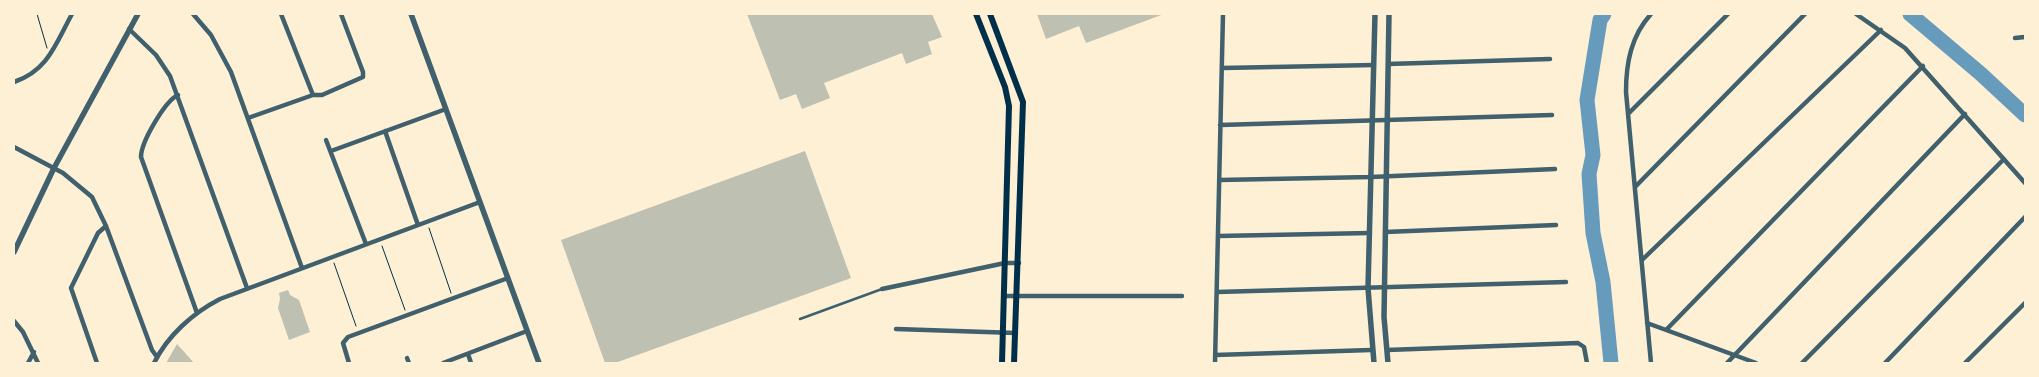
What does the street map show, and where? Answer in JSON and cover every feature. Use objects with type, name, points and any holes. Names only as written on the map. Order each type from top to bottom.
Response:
[{"type":"main road","points":[[976,14],[1005,87],[1009,106],[1002,363]]},
{"type":"main road","points":[[990,14],[1023,102],[1022,184],[1014,363]]},
{"type":"main road","points":[[995,62],[1008,58]]},
{"type":"main road","points":[[1008,184],[1022,184]]},
{"type":"main road","points":[[1007,214],[1020,214]]},
{"type":"main road","points":[[1006,238],[1020,235]]},
{"type":"street","points":[[14,82],[38,72],[72,14]]},
{"type":"street","points":[[14,252],[54,168],[138,14]]},
{"type":"street","points":[[193,14],[212,35],[223,54],[302,268]]},
{"type":"street","points":[[281,14],[313,94]]},
{"type":"street","points":[[248,118],[313,94],[322,95],[363,77],[363,72],[341,14]]},
{"type":"street","points":[[411,14],[539,363]]},
{"type":"street","points":[[1215,363],[1223,14]]},
{"type":"street","points":[[1374,363],[1371,350],[1368,288],[1375,14]]},
{"type":"street","points":[[1388,363],[1384,288],[1389,14]]},
{"type":"street","points":[[1651,14],[1639,30],[1630,52],[1626,77],[1634,187],[1651,363]]},
{"type":"street","points":[[1628,114],[1728,14]]},
{"type":"street","points":[[1634,187],[1805,14]]},
{"type":"street","points":[[1856,14],[1905,48],[1966,114],[2025,183]]},
{"type":"street","points":[[129,29],[145,42],[164,65],[178,95],[247,288]]},
{"type":"street","points":[[1642,260],[1881,30]]},
{"type":"street","points":[[2014,38],[2025,37]]},
{"type":"street","points":[[1388,64],[1550,59]]},
{"type":"street","points":[[1222,68],[1374,65]]},
{"type":"street","points":[[1667,329],[1923,66]]},
{"type":"street","points":[[178,95],[167,103],[144,144],[141,157],[197,313]]},
{"type":"street","points":[[331,151],[446,109]]},
{"type":"street","points":[[1727,363],[1966,114]]},
{"type":"street","points":[[1220,125],[1552,115]]},
{"type":"street","points":[[386,131],[418,225]]},
{"type":"street","points":[[326,140],[366,244]]},
{"type":"street","points":[[14,147],[74,180],[92,197],[106,226],[152,350],[157,357]]},
{"type":"street","points":[[1802,363],[2004,158]]},
{"type":"street","points":[[1219,180],[1371,178],[1554,169]]},
{"type":"street","points":[[154,363],[177,331],[197,313],[220,299],[480,202]]},
{"type":"street","points":[[1885,363],[2025,217]]},
{"type":"street","points":[[1385,232],[1556,225]]},
{"type":"street","points":[[97,363],[71,288],[98,233],[106,226]]},
{"type":"street","points":[[1218,236],[1370,233]]},
{"type":"street","points":[[882,289],[1006,263],[1019,263]]},
{"type":"street","points":[[349,363],[344,341],[358,334],[508,278]]},
{"type":"street","points":[[1217,292],[1566,282]]},
{"type":"street","points":[[1005,296],[1182,296]]},
{"type":"street","points":[[1965,363],[2025,303]]},
{"type":"street","points":[[14,322],[23,332],[38,363]]},
{"type":"street","points":[[1647,324],[1667,329],[1756,363]]},
{"type":"street","points":[[896,330],[1016,333]]},
{"type":"street","points":[[444,363],[527,331]]},
{"type":"street","points":[[1387,350],[1578,343],[1584,347],[1587,363]]},
{"type":"street","points":[[1215,355],[1371,350]]},
{"type":"street","points":[[28,363],[34,352]]},
{"type":"street","points":[[468,354],[471,363]]},
{"type":"street","points":[[407,358],[409,363]]},
{"type":"lane","points":[[800,319],[882,289]]},
{"type":"path","points":[[37,14],[47,47],[46,61]]},
{"type":"path","points":[[427,222],[453,299]]},
{"type":"path","points":[[380,239],[407,316]]},
{"type":"path","points":[[332,257],[358,334]]},
{"type":"building","points":[[747,14],[932,14],[942,37],[928,42],[932,54],[906,64],[902,53],[824,83],[830,98],[802,109],[796,94],[780,100]]},
{"type":"building","points":[[1037,14],[1164,14],[1086,43],[1079,26],[1046,39]]},
{"type":"building","points":[[805,151],[851,278],[615,363],[605,363],[561,240]]},
{"type":"building","points":[[288,290],[290,295],[299,300],[310,332],[289,340],[278,308],[279,293]]},
{"type":"building","points":[[177,344],[194,363],[166,363]]},
{"type":"waterway","points":[[1604,14],[1600,20],[1587,100],[1593,155],[1589,174],[1593,233],[1603,282],[1611,363]]},
{"type":"waterway","points":[[1910,14],[1981,74],[2025,115]]}]
